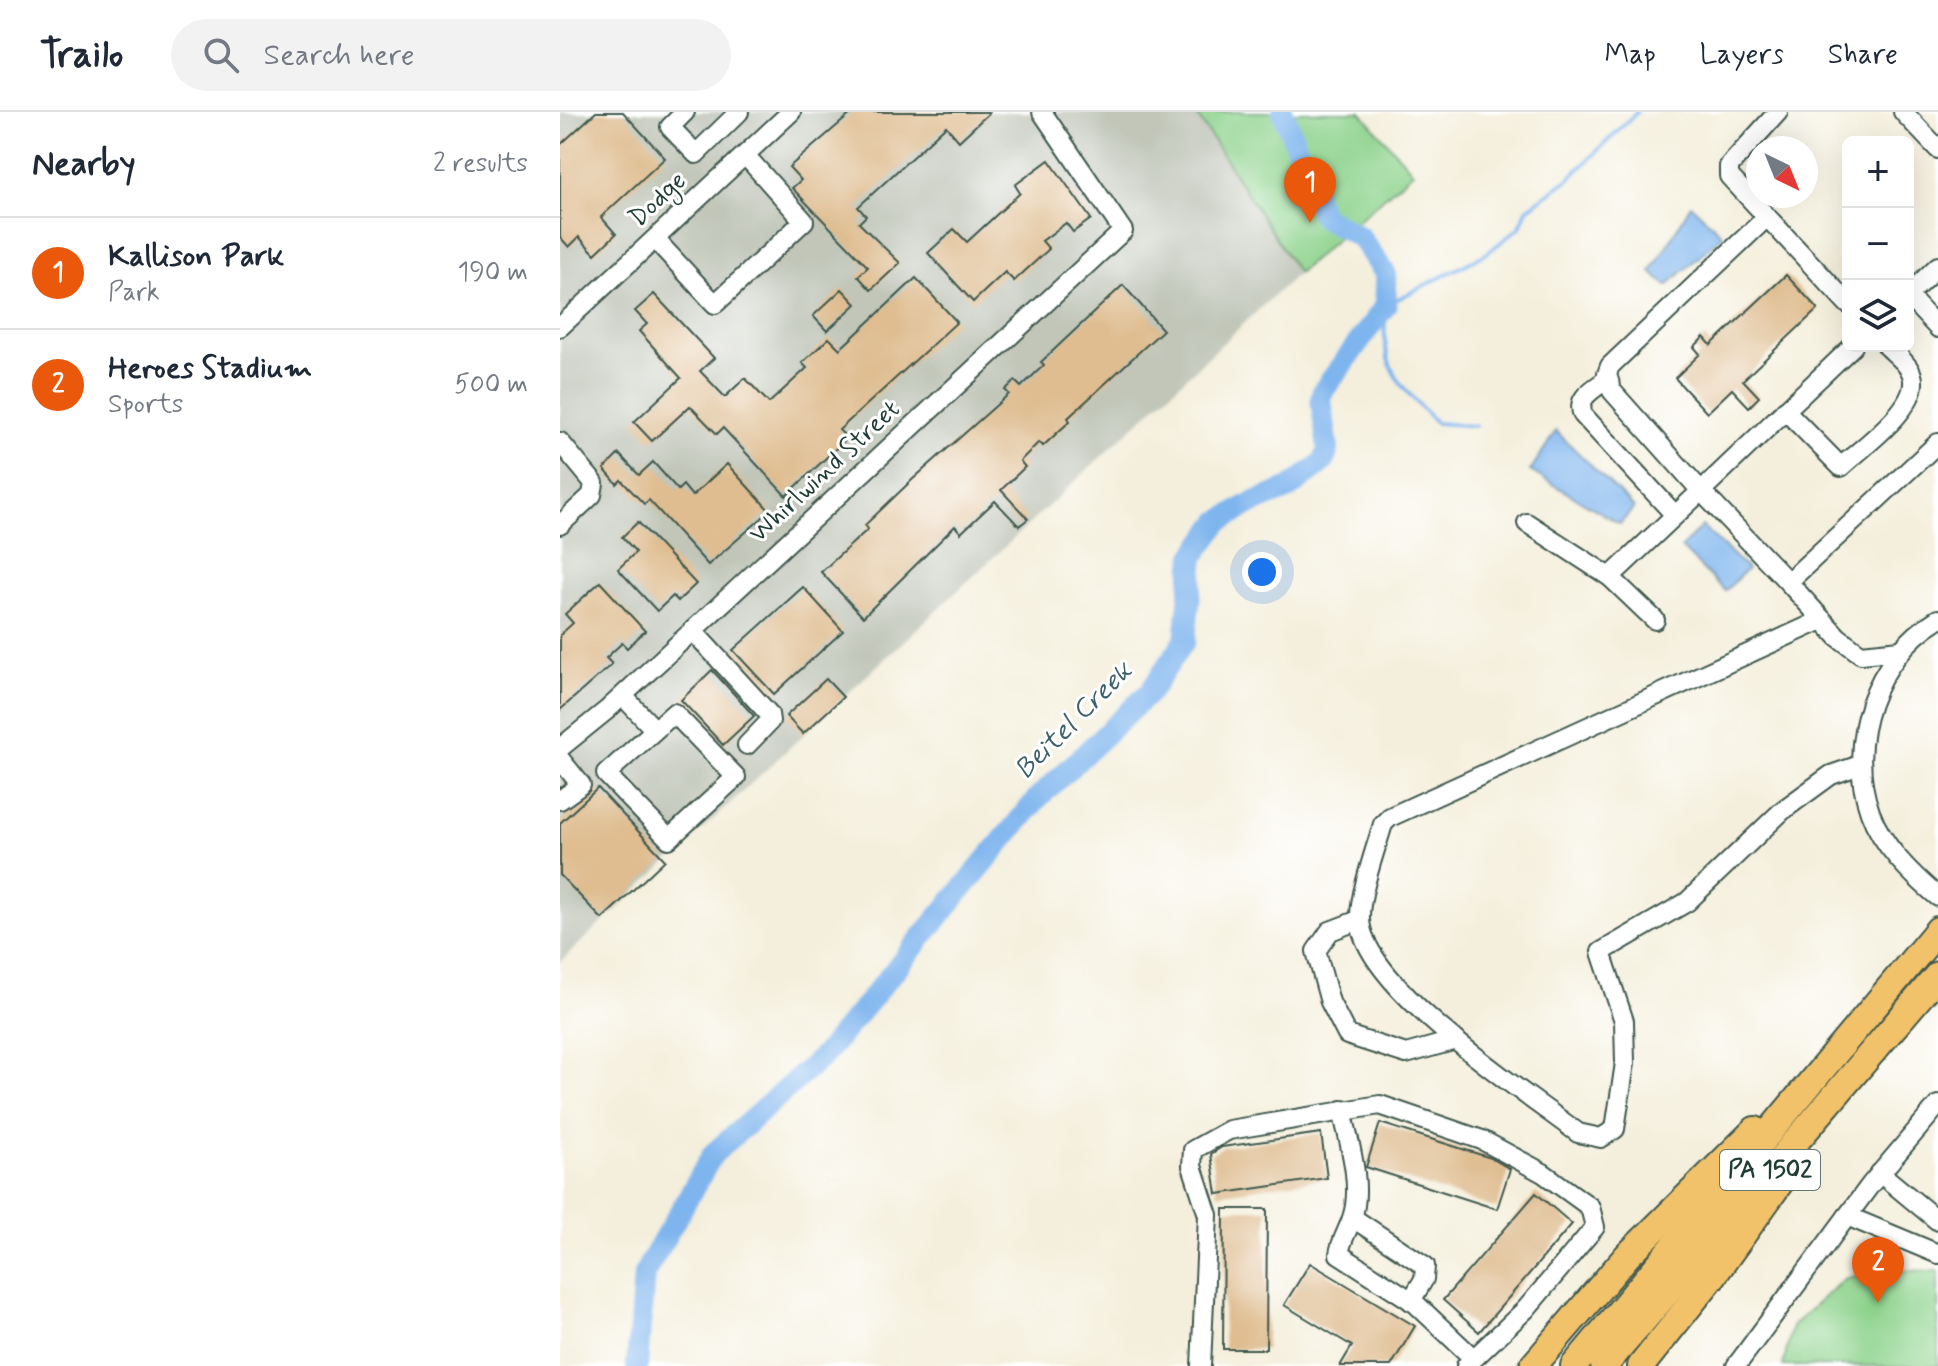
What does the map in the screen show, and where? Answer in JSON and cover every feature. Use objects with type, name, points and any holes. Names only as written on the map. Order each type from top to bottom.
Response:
[{"type":"highway","name":"PA 1502","points":[[1574,1366],[1936,932]]},
{"type":"highway","name":"PA 1502","points":[[1604,1366],[1938,975]]},
{"type":"highway","points":[[1641,1366],[1713,1276],[1865,1062]]},
{"type":"highway","points":[[1533,1366],[1627,1256],[1822,1067]]},
{"type":"street","points":[[685,112],[670,127],[696,154],[739,112]]},
{"type":"street","name":"Dodge","points":[[560,327],[791,112]]},
{"type":"street","name":"Whirlwind Street","points":[[560,748],[623,696],[1123,231],[1042,112]]},
{"type":"street","points":[[1778,112],[1729,166],[1729,176],[1842,298]]},
{"type":"street","points":[[1903,112],[1938,149]]},
{"type":"street","points":[[655,239],[715,304],[804,221],[745,155]]},
{"type":"street","points":[[1767,217],[1610,366],[1607,379],[1612,391],[1701,491],[1822,620],[1861,654],[1901,650]]},
{"type":"street","points":[[1914,289],[1938,266]]},
{"type":"street","points":[[1914,302],[1938,328]]},
{"type":"street","points":[[1610,577],[1847,352]]},
{"type":"street","points":[[1785,410],[1841,467],[1908,405],[1914,387],[1911,371],[1893,352]]},
{"type":"street","points":[[1607,379],[1583,398],[1580,404],[1583,415],[1675,515]]},
{"type":"street","points":[[560,442],[594,483],[592,495],[560,525]]},
{"type":"street","points":[[1788,582],[1938,443]]},
{"type":"street","points":[[1527,523],[1610,577],[1655,620]]},
{"type":"street","points":[[1938,619],[1901,650],[1882,677],[1865,722],[1860,765],[1870,812],[1887,847],[1938,897]]},
{"type":"street","points":[[1822,620],[1390,817],[1383,824],[1359,920],[1371,948],[1392,981],[1456,1040],[1578,1133],[1601,1138],[1615,1129],[1624,1075],[1624,1021],[1601,952],[1687,902],[1783,810],[1831,775],[1860,765]]},
{"type":"street","points":[[693,631],[769,714],[770,721],[747,745]]},
{"type":"street","points":[[623,696],[655,730]]},
{"type":"street","points":[[674,713],[736,777],[669,839],[606,774],[655,730],[674,713]]},
{"type":"street","points":[[560,759],[581,785],[560,800]]},
{"type":"street","points":[[1359,920],[1330,931],[1316,951],[1330,1002],[1347,1035],[1406,1054],[1456,1040]]},
{"type":"street","points":[[1201,1366],[1208,1215],[1192,1166],[1193,1150],[1229,1130],[1342,1110],[1380,1105],[1482,1140],[1543,1173],[1590,1207],[1595,1227],[1526,1309],[1469,1362],[1411,1301],[1339,1254],[1353,1218],[1352,1156],[1342,1110]]},
{"type":"street","points":[[1736,1366],[1880,1173],[1938,1105]]},
{"type":"street","points":[[1880,1173],[1938,1221]]},
{"type":"street","points":[[1847,1216],[1938,1254]]},
{"type":"street","points":[[1353,1218],[1425,1266],[1424,1279],[1411,1301]]},
{"type":"shaded area","points":[[560,112],[1195,112],[1298,273],[560,962]]},
{"type":"green space","points":[[1195,112],[1361,112],[1413,172],[1298,273]]},
{"type":"green space","points":[[1878,1270],[1938,1271],[1938,1366],[1783,1366],[1792,1326],[1844,1279]]},
{"type":"water","points":[[1691,205],[1723,235],[1667,286],[1651,272]]},
{"type":"water","points":[[1556,431],[1634,508],[1620,524],[1530,471]]},
{"type":"water","points":[[1702,526],[1747,569],[1725,591],[1681,548]]},
{"type":"building","points":[[596,112],[623,112],[665,158],[601,217],[616,234],[595,254],[579,237],[569,247],[560,237],[560,145]]},
{"type":"building","points":[[853,112],[990,112],[959,141],[946,126],[858,207],[866,216],[859,223],[900,263],[871,290],[858,276],[868,267],[792,188],[801,180],[789,167]]},
{"type":"building","points":[[1049,160],[1091,219],[1073,232],[1066,223],[1042,241],[1049,249],[1014,281],[1005,272],[973,302],[928,253],[954,229],[967,242],[1020,193],[1015,185]]},
{"type":"building","points":[[1786,275],[1818,309],[1743,380],[1759,397],[1749,407],[1732,389],[1707,413],[1675,378],[1700,354],[1694,347],[1704,337],[1711,345]]},
{"type":"building","points":[[916,278],[957,322],[839,430],[847,438],[786,496],[723,428],[717,434],[690,406],[652,441],[634,422],[681,378],[639,331],[647,324],[635,311],[654,294],[714,358],[700,371],[725,397],[745,378],[769,403],[807,368],[802,363],[829,338],[840,349]]},
{"type":"building","points":[[1123,285],[1163,330],[1068,418],[1070,421],[1043,446],[1039,442],[1020,461],[1025,467],[1001,490],[1028,519],[1019,526],[995,501],[961,533],[955,526],[863,617],[821,572],[868,529],[865,525],[912,480],[1009,394],[1005,390],[1015,381],[1021,387],[1044,365],[1041,362]]},
{"type":"building","points":[[842,289],[856,304],[827,331],[813,316]]},
{"type":"building","points":[[619,454],[639,475],[653,462],[678,490],[683,485],[692,496],[727,464],[770,511],[708,565],[649,500],[644,504],[621,480],[617,484],[604,469]]},
{"type":"building","points":[[638,522],[696,584],[678,601],[673,596],[657,611],[618,569],[636,552],[622,537]]},
{"type":"building","points":[[600,582],[645,631],[627,648],[622,643],[606,658],[612,664],[560,710],[560,635],[573,623],[565,614]]},
{"type":"building","points":[[803,587],[843,631],[774,694],[733,650]]},
{"type":"building","points":[[712,670],[754,716],[723,745],[681,700]]},
{"type":"building","points":[[826,679],[843,697],[803,734],[786,716]]},
{"type":"building","points":[[598,788],[665,860],[602,919],[560,875],[560,823]]},
{"type":"building","points":[[1380,1123],[1491,1158],[1510,1169],[1497,1209],[1366,1167]]},
{"type":"building","points":[[1321,1133],[1327,1178],[1217,1194],[1211,1154],[1222,1147]]},
{"type":"building","points":[[1536,1193],[1572,1224],[1479,1332],[1443,1300]]},
{"type":"building","points":[[1224,1209],[1267,1209],[1266,1349],[1223,1349]]},
{"type":"building","points":[[1310,1263],[1415,1326],[1391,1366],[1340,1366],[1352,1346],[1284,1305]]},
{"type":"waterway","name":"Beitel Creek","points":[[637,1366],[644,1274],[713,1154],[824,1055],[1037,799],[1150,692],[1185,640],[1194,556],[1219,522],[1248,505],[1290,488],[1324,461],[1328,449],[1321,400],[1323,391],[1386,305],[1385,273],[1360,237],[1323,217],[1283,112]]},
{"type":"waterway","points":[[1475,426],[1436,423],[1400,383],[1388,359],[1385,344],[1386,305],[1486,254],[1520,227],[1527,209],[1569,179],[1637,112]]},
{"type":"place","name":"Kallison Park","points":[[1310,223]]},
{"type":"place","name":"Heroes Stadium","points":[[1878,1303]]}]
